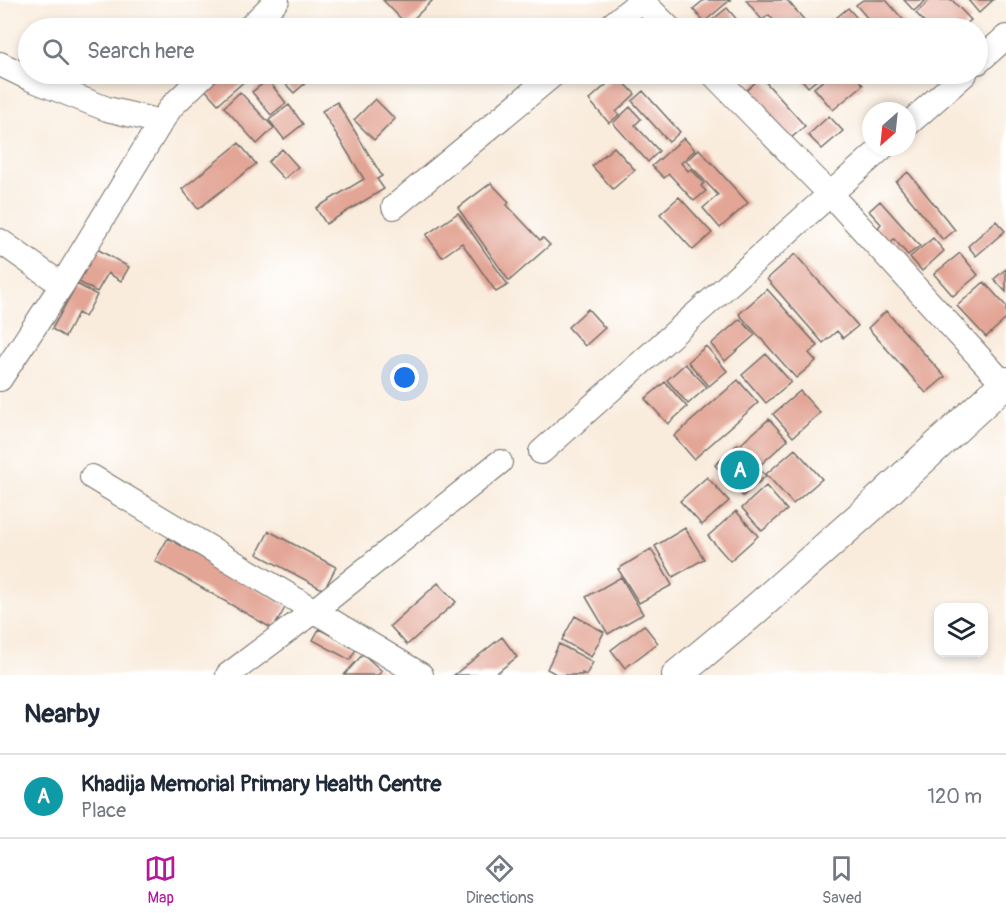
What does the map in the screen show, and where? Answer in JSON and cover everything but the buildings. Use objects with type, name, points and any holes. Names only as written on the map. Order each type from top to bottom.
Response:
[{"type":"main road","points":[[681,674],[783,585],[1005,383]]},
{"type":"street","points":[[259,18],[277,0]]},
{"type":"street","points":[[620,18],[642,0],[659,18]]},
{"type":"street","points":[[988,53],[1006,37]]},
{"type":"street","points":[[0,64],[18,73]]},
{"type":"street","points":[[43,84],[107,110],[161,122]]},
{"type":"street","points":[[0,379],[62,285],[161,122],[171,107],[195,84]]},
{"type":"street","points":[[394,207],[542,84]]},
{"type":"street","points":[[723,84],[830,194],[1005,383]]},
{"type":"street","points":[[916,117],[954,84]]},
{"type":"street","points":[[541,452],[873,156]]},
{"type":"street","points":[[0,241],[62,285]]},
{"type":"street","points":[[228,675],[315,610],[500,462]]},
{"type":"street","points":[[92,477],[421,675]]},
{"type":"place","name":"Khadija Memorial Primary Health Centre","points":[[740,470]]}]
